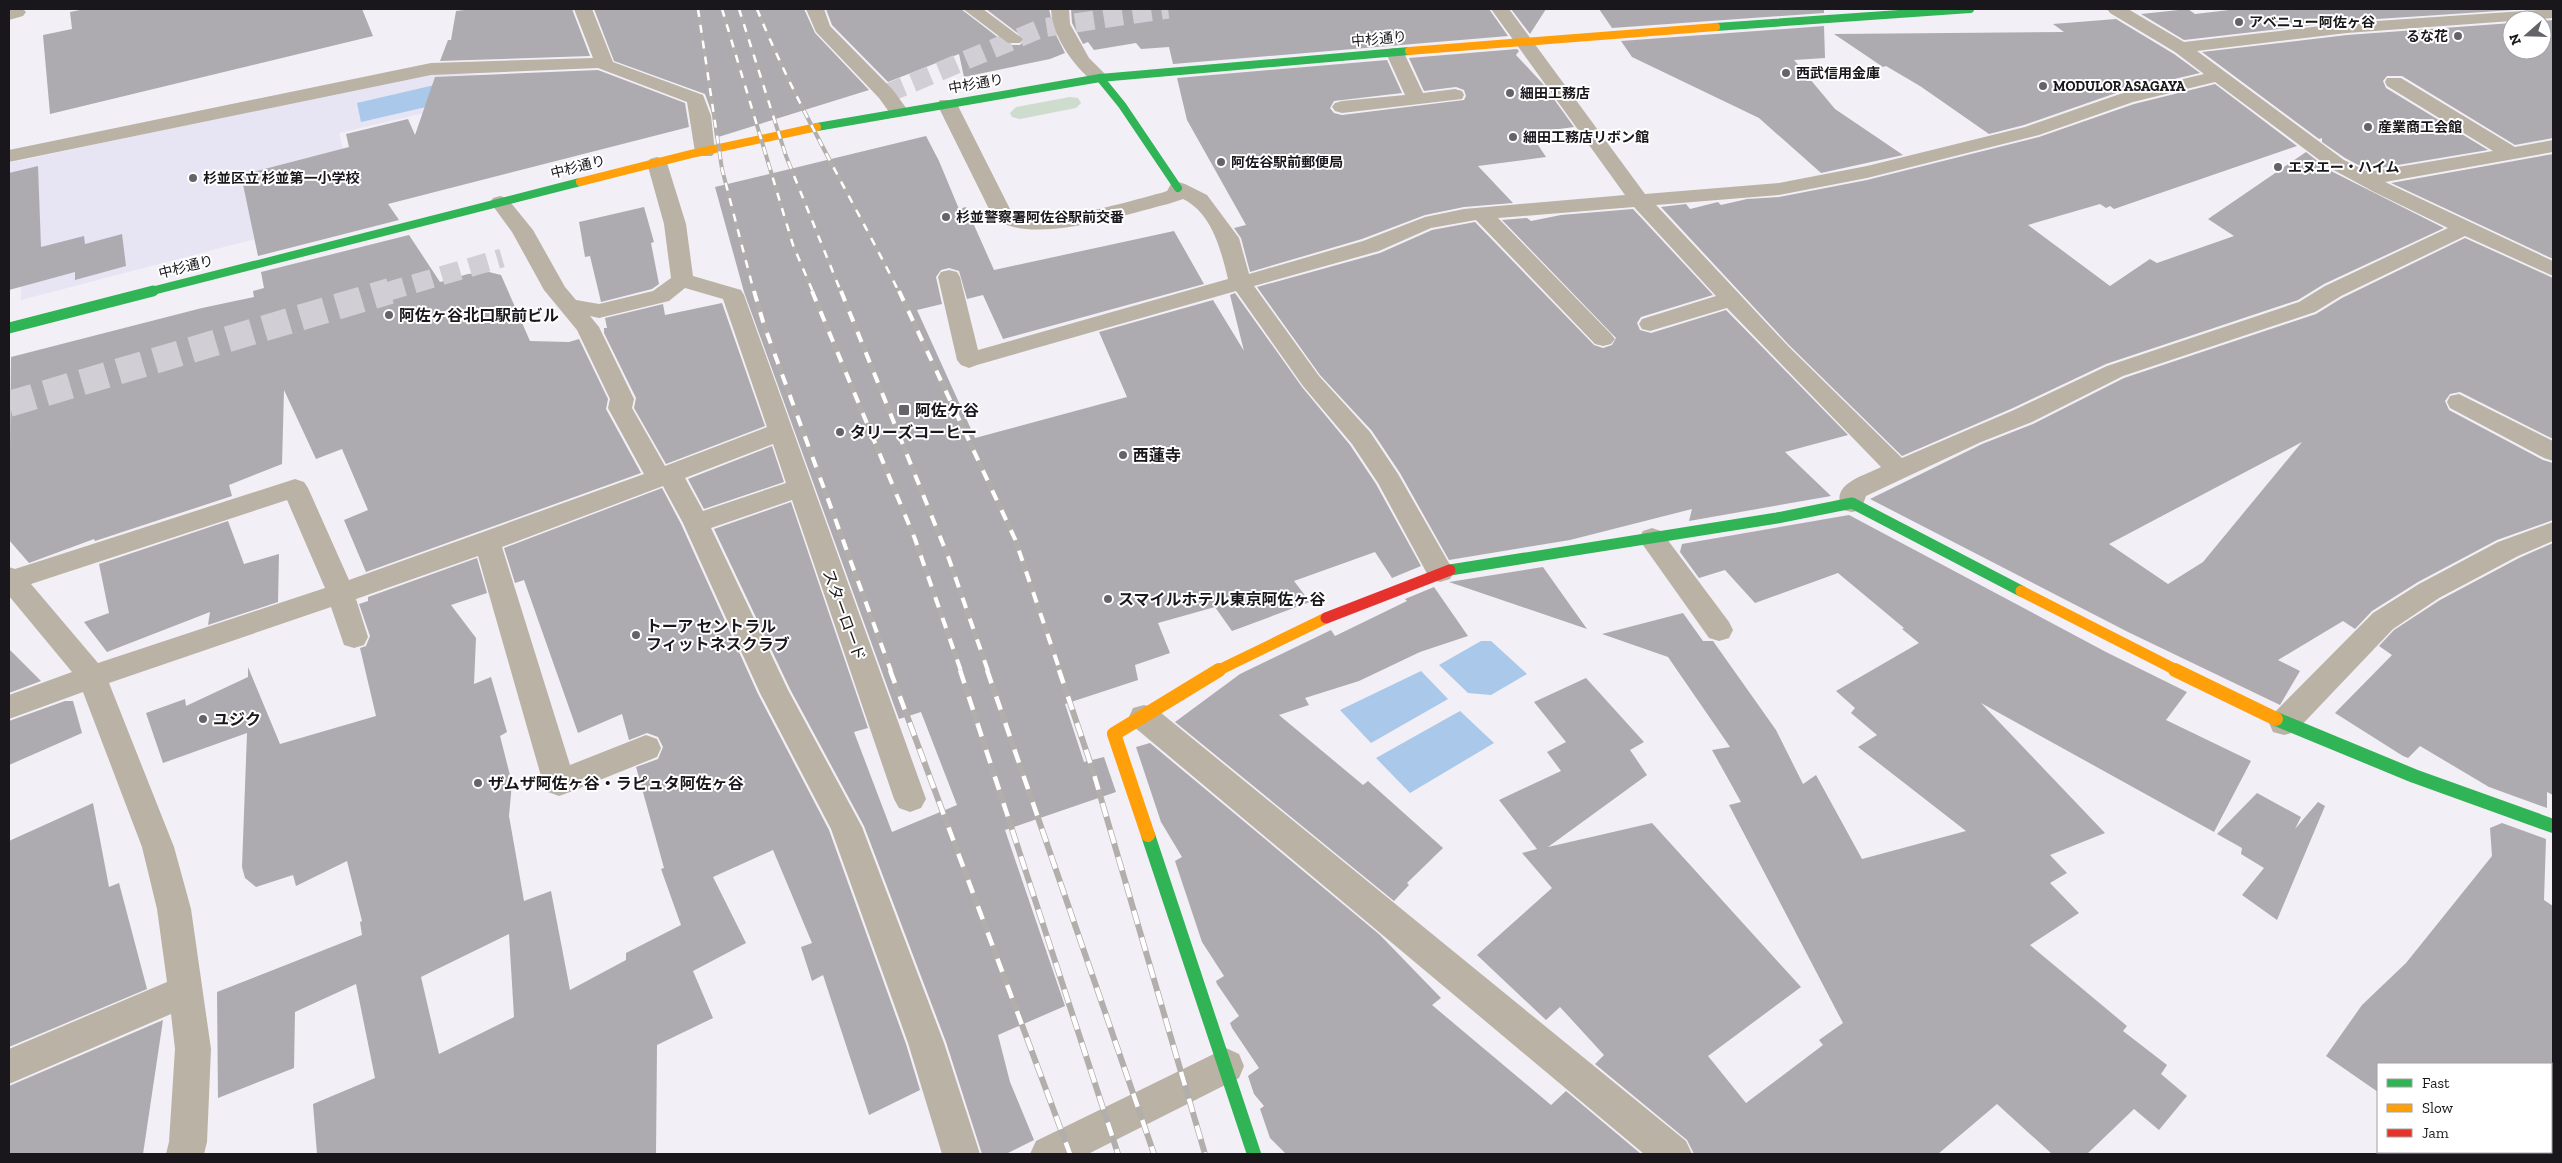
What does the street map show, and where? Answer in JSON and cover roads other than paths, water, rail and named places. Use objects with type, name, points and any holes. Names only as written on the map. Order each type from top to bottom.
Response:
[{"type":"main road","name":"中杉通り","points":[[9,328],[658,162],[805,129],[1100,78],[1395,53],[1970,9]]},
{"type":"main road","points":[[1100,78],[1122,105],[1178,188]]},
{"type":"main road","points":[[1254,1154],[1114,734],[1229,664],[1330,616],[1440,572],[1852,503],[2117,642],[2284,723],[2414,776],[2553,826]]},
{"type":"street","points":[[583,9],[606,64]]},
{"type":"street","points":[[815,9],[822,28],[886,94],[899,112]]},
{"type":"street","points":[[972,9],[1014,39]]},
{"type":"street","points":[[1060,9],[1062,24],[1081,62],[1100,78]]},
{"type":"street","points":[[1500,9],[1638,199],[1731,300],[1898,469]]},
{"type":"street","points":[[2116,9],[2181,48],[2337,164],[2553,269]]},
{"type":"street","points":[[2181,48],[2347,28],[2553,13]]},
{"type":"street","points":[[1395,53],[1416,99]]},
{"type":"street","points":[[9,156],[431,69],[591,64],[606,64],[696,99],[702,116],[705,152]]},
{"type":"street","points":[[949,277],[969,360],[1371,246],[1425,224],[1464,215],[1638,199],[1779,189],[1867,172],[2024,133],[2127,98],[2219,76]]},
{"type":"street","points":[[2394,82],[2511,153]]},
{"type":"street","points":[[1342,107],[1455,95]]},
{"type":"street","points":[[947,104],[1001,213],[1012,221],[1035,225],[1052,224],[1168,198],[1176,194],[1178,188],[1200,199],[1228,238],[1240,282],[1312,381],[1361,438],[1389,480],[1440,572]]},
{"type":"street","points":[[2365,179],[2553,146]]},
{"type":"street","points":[[570,306],[598,311],[661,296],[682,280],[675,224],[658,162]]},
{"type":"street","points":[[500,202],[522,230],[555,290],[586,327],[622,399],[620,408],[655,472],[673,480],[696,523],[775,693],[846,826],[926,1043],[961,1154]]},
{"type":"street","points":[[1482,214],[1603,339]]},
{"type":"street","points":[[1852,503],[1854,491],[1898,469],[2023,416],[2115,371],[2307,307],[2333,291],[2467,227]]},
{"type":"street","name":"スターロード","points":[[682,280],[733,295],[799,488],[910,799]]},
{"type":"street","points":[[1650,324],[1731,300]]},
{"type":"street","points":[[2459,402],[2553,452]]},
{"type":"street","points":[[9,707],[92,676],[341,594],[487,542],[780,432]]},
{"type":"street","points":[[185,1154],[188,1142],[193,1049],[174,909],[158,847],[92,676],[9,579],[295,488],[341,594],[354,637]]},
{"type":"street","points":[[696,523],[799,488]]},
{"type":"street","points":[[2284,723],[2383,621],[2428,591],[2508,549],[2553,531]]},
{"type":"street","points":[[1652,538],[1719,630]]},
{"type":"street","points":[[487,542],[550,747],[559,783],[646,748]]},
{"type":"street","points":[[1144,717],[1673,1154]]},
{"type":"street","points":[[9,1067],[185,991]]},
{"type":"street","points":[[1049,1154],[1226,1066]]},
{"type":"water","points":[[469,77],[474,96],[361,122],[357,103]]},
{"type":"water","points":[[1481,641],[1491,641],[1527,674],[1491,695],[1468,693],[1439,665]]},
{"type":"water","points":[[1421,671],[1448,699],[1371,743],[1340,710]]},
{"type":"water","points":[[1460,711],[1494,743],[1410,793],[1376,758]]},
{"type":"tunnel","points":[[886,94],[1042,28],[1168,9]]},
{"type":"tunnel","points":[[386,292],[502,258]]},
{"type":"tunnel","points":[[9,404],[390,291]]},
{"type":"railway","points":[[698,9],[722,169],[754,292]]},
{"type":"railway","points":[[722,9],[793,245],[813,292]]},
{"type":"railway","points":[[739,9],[786,156],[841,292]]},
{"type":"railway","points":[[757,9],[807,117],[899,292]]},
{"type":"railway","points":[[754,291],[764,325],[891,671]]},
{"type":"railway","points":[[812,291],[915,539],[961,671]]},
{"type":"railway","points":[[841,291],[949,559],[988,671]]},
{"type":"railway","points":[[899,291],[1015,539],[1060,671]]},
{"type":"railway","points":[[890,670],[1070,1154]]},
{"type":"railway","points":[[960,670],[1118,1154]]},
{"type":"railway","points":[[987,670],[1154,1154]]},
{"type":"railway","points":[[1059,670],[1093,771],[1205,1154]]},
{"type":"place","name":"アベニュー阿佐ヶ谷","points":[[2239,22]]},
{"type":"place","name":"るな花","points":[[2458,36]]},
{"type":"place","name":"西武信用金庫","points":[[1786,73]]},
{"type":"place","name":"MODULOR ASAGAYA","points":[[2043,86]]},
{"type":"place","name":"細田工務店","points":[[1510,93]]},
{"type":"place","name":"産業商工会館","points":[[2368,127]]},
{"type":"place","name":"細田工務店リボン館","points":[[1513,137]]},
{"type":"place","name":"阿佐谷駅前郵便局","points":[[1221,162]]},
{"type":"place","name":"エヌエー・ハイム","points":[[2278,167]]},
{"type":"place","name":"杉並区立 杉並第一小学校","points":[[193,178]]},
{"type":"place","name":"杉並警察署阿佐谷駅前交番","points":[[946,217]]},
{"type":"place","name":"阿佐ヶ谷北口駅前ビル","points":[[389,315]]},
{"type":"place","name":"阿佐ケ谷","points":[[904,410]]},
{"type":"place","name":"タリーズコーヒー","points":[[840,432]]},
{"type":"place","name":"西蓮寺","points":[[1123,455]]},
{"type":"place","name":"スマイルホテル東京阿佐ヶ谷","points":[[1108,599]]},
{"type":"place","name":"トーア セントラル フィットネスクラブ","points":[[636,635]]},
{"type":"place","name":"ユジク","points":[[203,719]]},
{"type":"place","name":"ザムザ阿佐ヶ谷・ラピュタ阿佐ヶ谷","points":[[478,783]]}]
